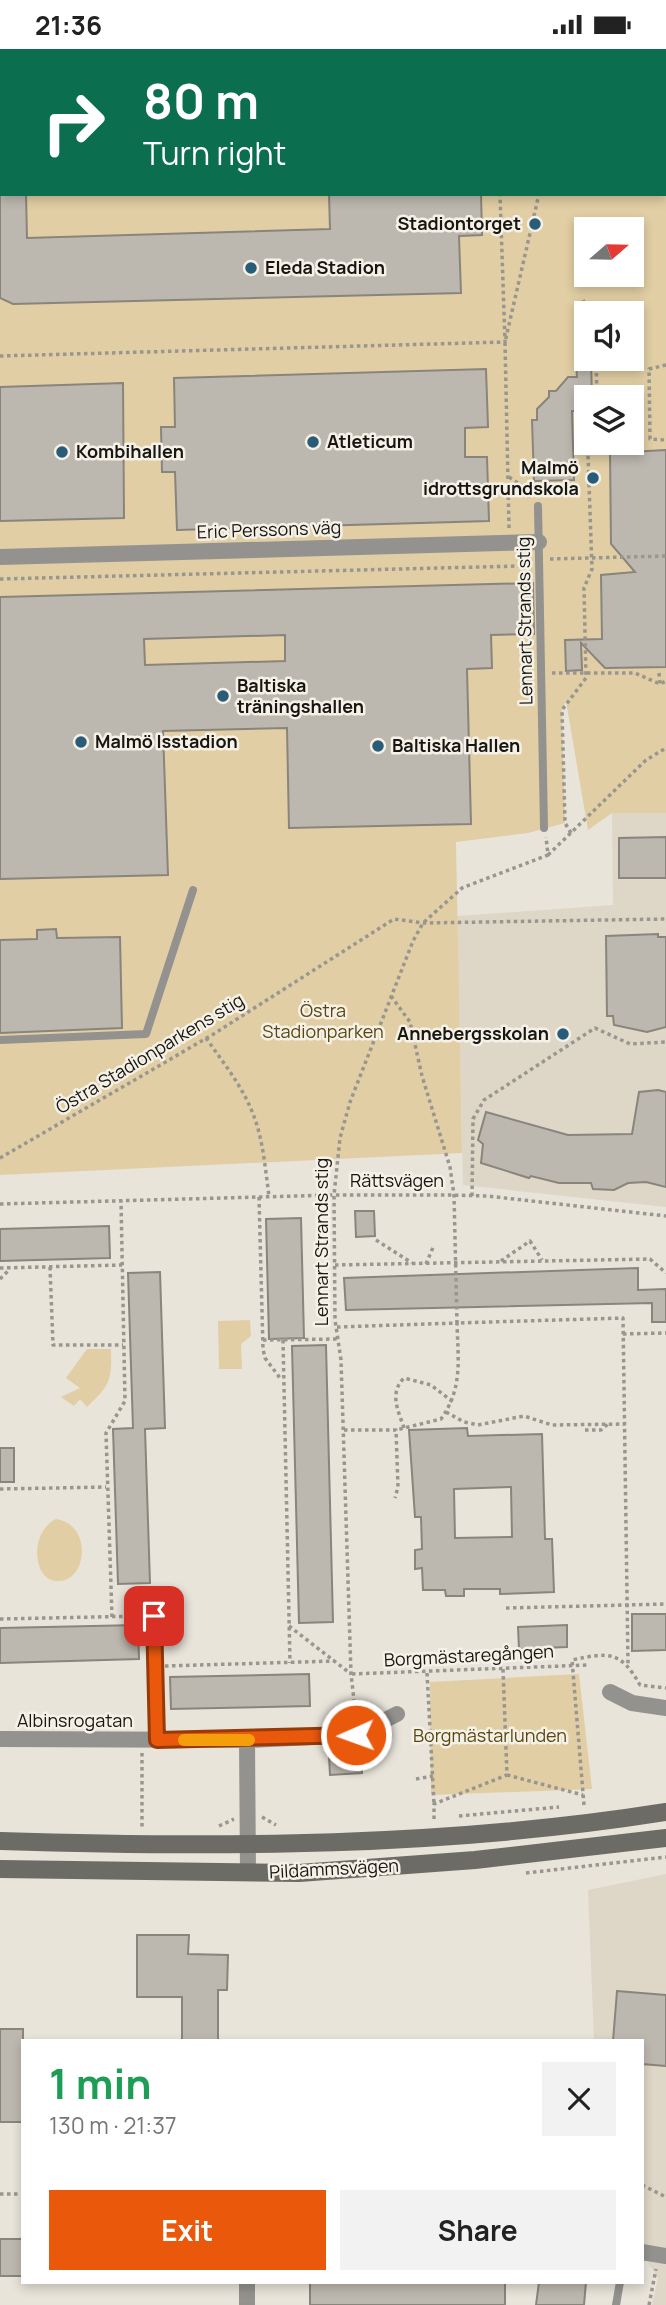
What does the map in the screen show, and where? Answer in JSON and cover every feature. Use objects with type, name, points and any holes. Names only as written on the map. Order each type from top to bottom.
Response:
[{"type":"main road","name":"Pildammsvägen","points":[[0,1841],[130,1845],[367,1840],[569,1825],[666,1812]]},
{"type":"main road","name":"Pildammsvägen","points":[[0,1869],[248,1873],[475,1860],[666,1838]]},
{"type":"street","name":"Eric Perssons väg","points":[[0,557],[539,542]]},
{"type":"street","points":[[610,1692],[632,1703],[666,1708]]},
{"type":"street","name":"Albinsrogatan","points":[[0,1739],[247,1740],[356,1735],[397,1714]]},
{"type":"street","points":[[247,1740],[248,1873]]},
{"type":"street","points":[[644,2253],[661,2262]]},
{"type":"street","points":[[247,2284],[247,2305]]},
{"type":"lane","name":"Lennart Strands stig","points":[[534,507],[540,559],[544,828]]},
{"type":"lane","points":[[0,1040],[146,1034],[193,890]]},
{"type":"lane","points":[[149,1740],[156,1666],[154,1616]]},
{"type":"lane","points":[[616,2305],[620,2284]]},
{"type":"path","points":[[0,356],[505,341],[500,196]]},
{"type":"path","name":"Lennart Strands stig","points":[[519,566],[511,559],[509,542],[505,341],[539,196]]},
{"type":"path","points":[[666,365],[649,369],[650,439],[666,440]]},
{"type":"path","points":[[570,833],[565,823],[562,710],[568,699],[585,681],[586,674],[584,588],[592,569],[588,455]]},
{"type":"path","points":[[508,476],[529,491],[534,507]]},
{"type":"path","points":[[0,579],[519,566],[540,559],[666,556]]},
{"type":"path","points":[[541,673],[635,673],[660,684]]},
{"type":"path","points":[[659,673],[660,684]]},
{"type":"path","points":[[660,684],[666,681]]},
{"type":"path","points":[[548,855],[646,760],[666,748]]},
{"type":"path","points":[[544,828],[548,855]]},
{"type":"path","name":"Lennart Strands stig","points":[[366,1730],[355,1709],[351,1674],[343,1430],[336,1327],[334,1195],[340,1138],[391,996],[423,923],[462,888],[548,855]]},
{"type":"path","name":"Östra Stadionparkens stig","points":[[0,1158],[206,1038],[394,919],[423,923],[666,919]]},
{"type":"path","points":[[343,1430],[396,1430],[441,1419],[453,1402],[459,1372],[454,1195],[450,1167],[422,1076],[414,1035],[401,1007],[391,996]]},
{"type":"path","points":[[472,1196],[473,1119],[484,1100],[595,1028],[630,1044],[666,1042]]},
{"type":"path","points":[[206,1038],[240,1086],[252,1111],[261,1143],[269,1196]]},
{"type":"path","name":"Rättsvägen","points":[[0,1204],[269,1196],[454,1195],[666,1216]]},
{"type":"path","points":[[259,1197],[265,1358],[282,1382]]},
{"type":"path","points":[[112,1617],[106,1433],[125,1401],[121,1201]]},
{"type":"path","points":[[376,1240],[414,1264]]},
{"type":"path","points":[[499,1262],[530,1241],[535,1254],[543,1261]]},
{"type":"path","points":[[426,1264],[434,1245]]},
{"type":"path","points":[[335,1265],[650,1259],[666,1273]]},
{"type":"path","points":[[0,1268],[122,1265]]},
{"type":"path","points":[[50,1267],[52,1345],[124,1345]]},
{"type":"path","points":[[0,1279],[11,1268]]},
{"type":"path","points":[[336,1327],[623,1318],[628,1664],[640,1685],[666,1688]]},
{"type":"path","points":[[623,1334],[666,1333]]},
{"type":"path","points":[[263,1340],[338,1339]]},
{"type":"path","points":[[283,1340],[290,1663]]},
{"type":"path","points":[[404,1427],[395,1395],[404,1378],[431,1385],[453,1402]]},
{"type":"path","points":[[446,1412],[464,1422],[478,1425],[524,1416],[552,1425],[625,1424]]},
{"type":"path","points":[[585,1430],[601,1430],[608,1424]]},
{"type":"path","points":[[395,1498],[398,1487],[396,1430]]},
{"type":"path","points":[[0,1489],[107,1487]]},
{"type":"path","points":[[506,1608],[666,1604]]},
{"type":"path","points":[[0,1619],[154,1616]]},
{"type":"path","points":[[289,1626],[351,1674]]},
{"type":"path","points":[[421,1819],[584,1805],[570,1664],[572,1660],[591,1656],[614,1657],[628,1664]]},
{"type":"path","points":[[156,1666],[335,1661]]},
{"type":"path","name":"Borgmästaregången","points":[[351,1674],[427,1674],[587,1665]]},
{"type":"path","points":[[503,1669],[507,1775]]},
{"type":"path","points":[[427,1674],[434,1819]]},
{"type":"path","points":[[142,1828],[142,1786],[149,1740]]},
{"type":"path","points":[[434,1804],[507,1775],[583,1795]]},
{"type":"path","points":[[416,1779],[433,1776]]},
{"type":"path","points":[[142,1786],[148,1787]]},
{"type":"path","points":[[216,1827],[228,1819],[263,1817],[274,1825],[286,1825]]},
{"type":"path","points":[[136,1829],[153,1829]]},
{"type":"path","points":[[644,2186],[666,2197]]},
{"type":"path","points":[[0,2194],[21,2194]]},
{"type":"path","points":[[649,2305],[661,2262]]},
{"type":"shaded area","name":"Annebergsskolan","points":[[612,813],[666,813],[666,1207],[463,1185],[457,916],[613,905]]},
{"type":"shaded area","points":[[666,1874],[666,2305],[652,2305],[658,2278],[644,2256],[644,2039],[594,2039],[588,1890]]},
{"type":"green space","name":"Östra Stadionparken","points":[[0,196],[666,196],[666,813],[612,813],[588,830],[566,701],[562,710],[565,823],[528,833],[456,842],[462,1153],[0,1175]]},
{"type":"green space","points":[[250,1320],[251,1336],[241,1344],[242,1369],[219,1369],[218,1321]]},
{"type":"green space","points":[[87,1349],[111,1349],[110,1376],[101,1393],[87,1407],[80,1399],[74,1406],[61,1397],[80,1388],[66,1378]]},
{"type":"green space","points":[[56,1519],[68,1523],[76,1531],[82,1551],[76,1572],[59,1581],[44,1574],[37,1556],[41,1535]]},
{"type":"green space","name":"Borgmästarlunden","points":[[579,1674],[592,1789],[431,1795],[430,1682]]},
{"type":"building","points":[[0,196],[26,196],[27,238],[330,229],[329,196],[481,196],[482,235],[459,236],[461,293],[13,304],[0,298]]},
{"type":"building","name":"Atleticum","points":[[486,369],[488,427],[465,428],[465,457],[487,457],[489,521],[177,530],[175,472],[162,472],[161,427],[175,427],[174,378]]},
{"type":"building","points":[[577,371],[591,371],[592,385],[574,385],[574,480],[534,481],[532,420],[537,420],[537,409],[549,397],[549,391],[556,391],[568,377],[577,377]]},
{"type":"building","name":"Kombihallen","points":[[123,383],[124,518],[0,521],[0,387]]},
{"type":"building","points":[[666,450],[666,667],[605,668],[581,643],[582,670],[566,671],[565,640],[602,639],[601,575],[635,572],[611,544],[610,455],[644,455],[644,451]]},
{"type":"building","points":[[533,583],[534,634],[491,635],[492,668],[467,669],[471,824],[289,828],[287,728],[163,731],[168,875],[0,879],[0,597]],"holes":[[[285,635],[285,661],[145,665],[144,639]]]},
{"type":"building","points":[[666,837],[666,878],[619,878],[619,838]]},
{"type":"building","points":[[56,929],[57,938],[120,937],[122,1028],[0,1033],[0,940],[37,939],[37,930]]},
{"type":"building","points":[[658,934],[658,937],[666,937],[666,1027],[647,1032],[614,1025],[613,1016],[607,1016],[606,936]]},
{"type":"building","points":[[639,1092],[666,1092],[666,1187],[646,1182],[628,1183],[614,1190],[593,1189],[591,1183],[559,1183],[531,1176],[529,1178],[481,1163],[483,1144],[478,1140],[486,1112],[568,1135],[632,1134]]},
{"type":"building","points":[[355,1211],[374,1211],[375,1236],[356,1237]]},
{"type":"building","points":[[301,1218],[304,1338],[269,1339],[266,1219]]},
{"type":"building","points":[[109,1226],[110,1258],[0,1261],[0,1229]]},
{"type":"building","points":[[638,1268],[638,1290],[666,1289],[666,1322],[652,1322],[652,1303],[346,1310],[344,1278]]},
{"type":"building","points":[[160,1272],[165,1428],[145,1429],[150,1583],[118,1584],[113,1429],[133,1428],[128,1273]]},
{"type":"building","points":[[326,1345],[333,1622],[299,1623],[292,1346]]},
{"type":"building","points":[[467,1428],[468,1436],[542,1434],[545,1539],[552,1539],[554,1592],[500,1594],[500,1589],[464,1589],[464,1596],[446,1596],[445,1590],[423,1590],[422,1568],[415,1569],[415,1550],[422,1549],[421,1517],[415,1517],[409,1430]],"holes":[[[511,1487],[512,1537],[455,1538],[454,1489]]]},
{"type":"building","points":[[0,1448],[14,1448],[14,1482],[0,1482]]},
{"type":"building","points":[[632,1614],[666,1614],[666,1650],[632,1651]]},
{"type":"building","points":[[138,1625],[139,1659],[0,1663],[0,1628]]},
{"type":"building","points":[[567,1625],[567,1647],[519,1649],[518,1627]]},
{"type":"building","points":[[309,1674],[310,1706],[171,1709],[170,1677]]},
{"type":"building","points":[[361,1754],[362,1773],[330,1775],[329,1756]]},
{"type":"building","points":[[137,1935],[189,1935],[188,1954],[228,1955],[227,1990],[218,1990],[218,2039],[182,2039],[182,1997],[137,1997]]},
{"type":"building","points":[[617,1991],[666,1995],[666,2066],[644,2064],[644,2039],[613,2039]]},
{"type":"building","points":[[0,2029],[23,2029],[21,2122],[0,2122]]},
{"type":"building","points":[[0,2239],[21,2239],[21,2276],[0,2276]]},
{"type":"building","points":[[310,2284],[505,2284],[505,2305],[310,2305]]},
{"type":"building","points":[[539,2284],[586,2284],[584,2305],[536,2305]]},
{"type":"slow traffic","points":[[184,1740],[249,1740]]},
{"type":"place","name":"Stadiontorget","points":[[535,224]]},
{"type":"place","name":"Eleda Stadion","points":[[251,268]]},
{"type":"place","name":"Atleticum","points":[[313,442]]},
{"type":"place","name":"Kombihallen","points":[[62,452]]},
{"type":"place","name":"Malmö idrottsgrundskola","points":[[593,478]]},
{"type":"place","name":"Baltiska träningshallen","points":[[223,696]]},
{"type":"place","name":"Malmö Isstadion","points":[[81,742]]},
{"type":"place","name":"Baltiska Hallen","points":[[378,746]]},
{"type":"place","name":"Annebergsskolan","points":[[563,1034]]},
{"type":"route","points":[[154,1616],[157,1740],[247,1740],[356,1735]]}]
